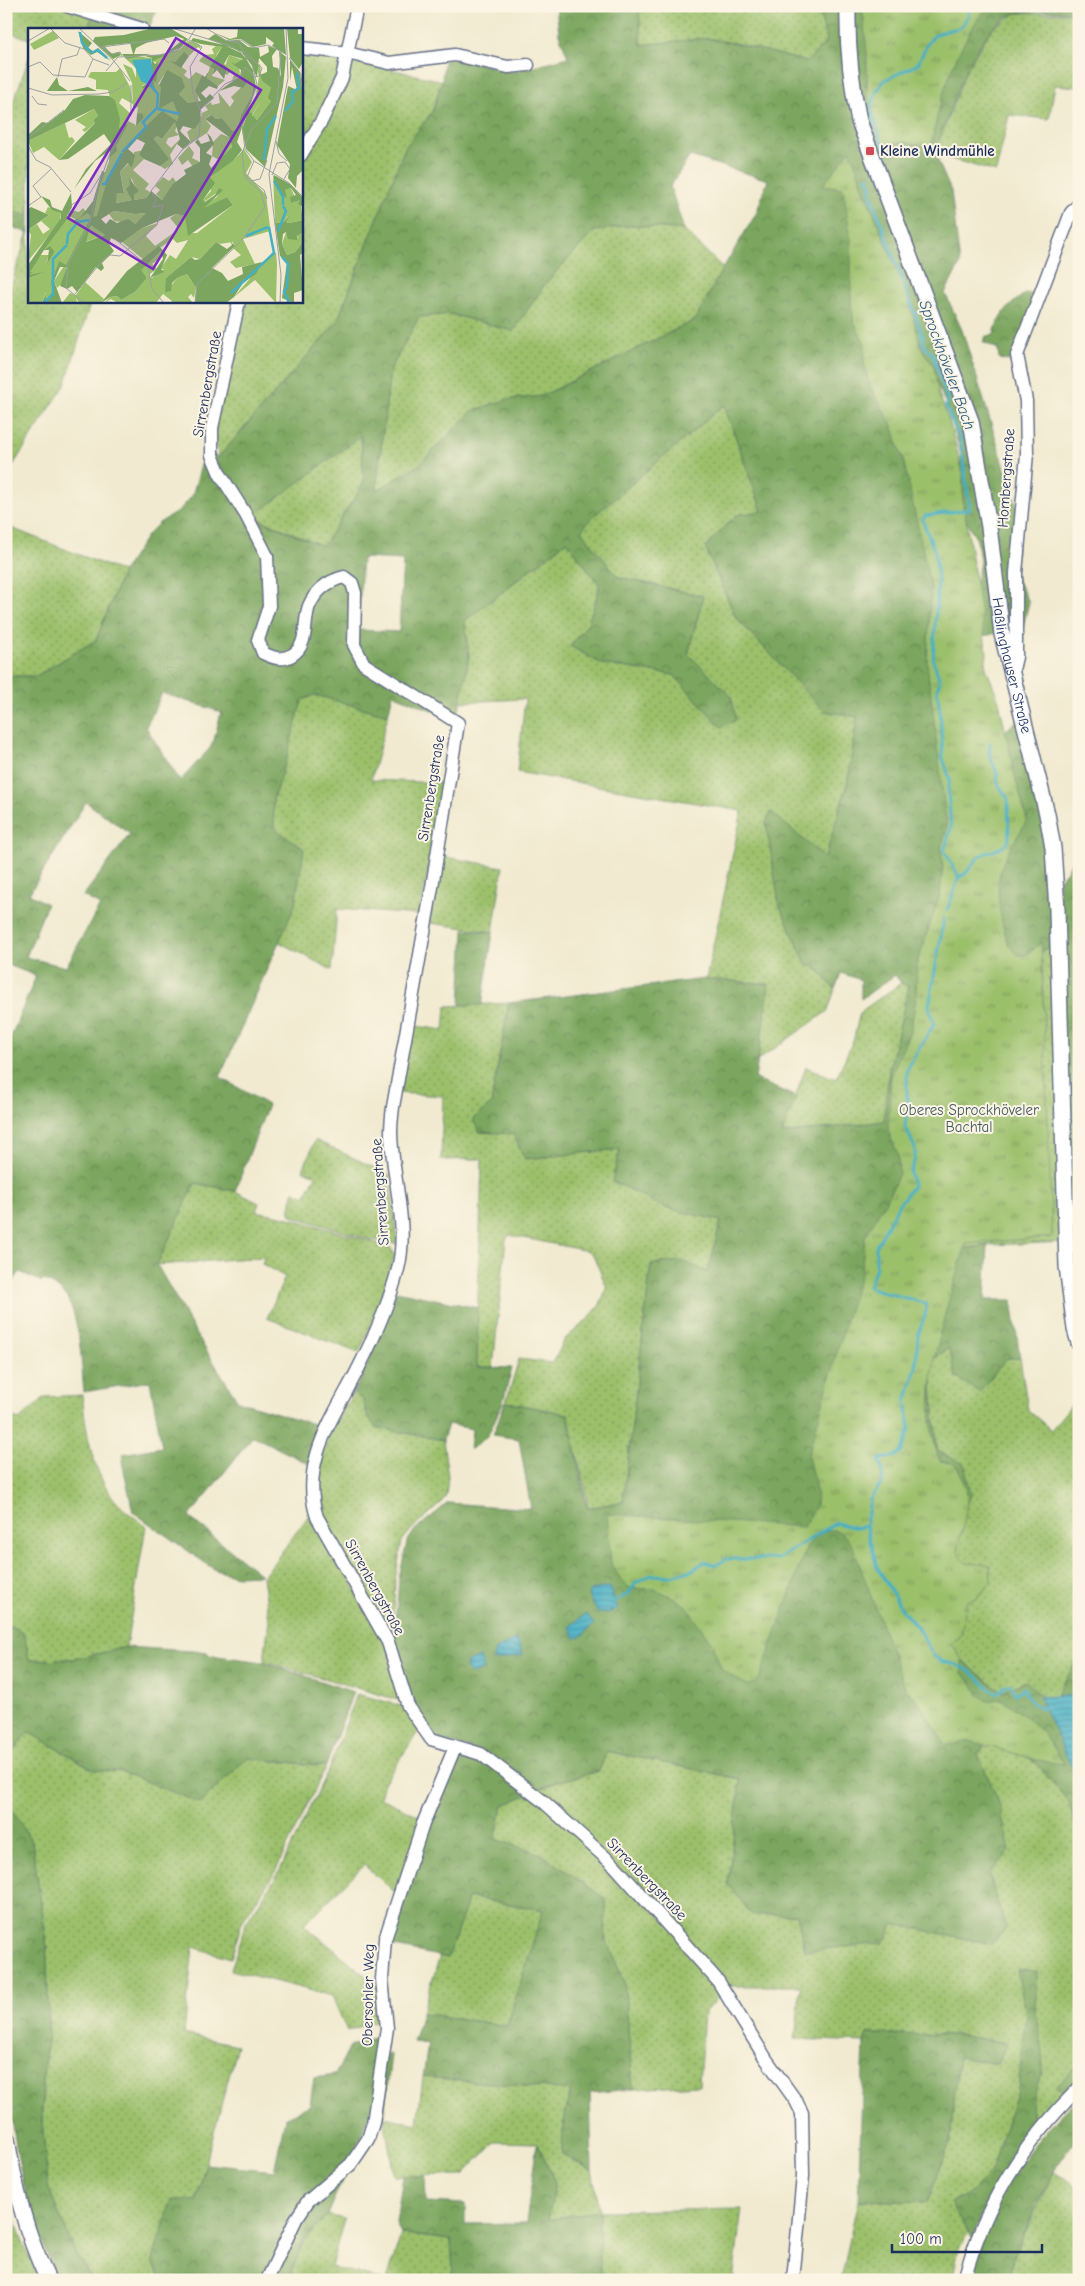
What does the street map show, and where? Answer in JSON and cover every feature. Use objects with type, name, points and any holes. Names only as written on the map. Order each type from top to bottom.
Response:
[{"type":"main road","name":"Haßlinghauser Straße","points":[[848,6],[847,36],[851,80],[859,121],[971,420],[989,527],[1002,634],[1039,777],[1053,848],[1057,910],[1067,1259],[1070,1293],[1079,1344]]},
{"type":"main road","points":[[6,2132],[14,2183],[37,2257],[48,2280]]},
{"type":"street","points":[[67,6],[139,28]]},
{"type":"street","points":[[302,153],[342,78],[357,6]]},
{"type":"street","points":[[302,48],[347,53],[389,63],[455,56],[508,67],[528,65]]},
{"type":"street","name":"Hombergstraße","points":[[1012,678],[1016,657],[1016,573],[1027,454],[1026,401],[1017,355],[1070,213],[1079,204]]},
{"type":"street","name":"Sirrenbergstraße","points":[[239,302],[212,428],[212,455],[220,474],[246,515],[267,556],[269,606],[258,640],[263,653],[272,658],[286,658],[298,651],[304,637],[309,606],[321,588],[332,580],[344,577],[352,584],[355,593],[354,646],[364,664],[458,723],[393,1107],[391,1133],[402,1246],[398,1270],[362,1360],[325,1431],[316,1453],[312,1494],[317,1517],[388,1642],[408,1706],[431,1739],[480,1754],[544,1802],[615,1866],[718,1981],[766,2059],[796,2101],[802,2113],[803,2176],[793,2280]]},
{"type":"street","name":"Obersohler Weg","points":[[267,2280],[296,2219],[308,2202],[351,2164],[368,2139],[373,2123],[387,2028],[382,1979],[385,1939],[423,1824],[455,1747]]},
{"type":"street","points":[[964,2280],[976,2239],[1013,2165],[1045,2123],[1079,2088]]},
{"type":"green space","points":[[6,6],[95,6],[88,28],[28,28],[28,39],[6,31]]},
{"type":"green space","points":[[95,6],[159,6],[148,28],[88,28]]},
{"type":"green space","points":[[556,6],[639,6],[641,45],[707,38],[747,46],[807,62],[827,41],[818,6],[877,6],[873,49],[866,86],[895,67],[937,6],[1079,6],[1079,12],[1040,11],[1017,13],[1002,20],[988,34],[965,73],[935,154],[951,191],[960,264],[945,293],[962,330],[1019,513],[1014,574],[1029,602],[1023,627],[984,636],[974,599],[980,561],[977,540],[961,511],[961,455],[950,414],[904,303],[874,315],[1004,732],[1019,719],[1042,814],[1052,882],[1055,945],[1022,959],[991,1165],[963,1249],[988,1245],[985,1300],[1012,1300],[1020,1358],[1007,1358],[979,1392],[956,1377],[949,1348],[930,1361],[937,1451],[964,1464],[971,1494],[962,1521],[831,1429],[961,1660],[1002,1692],[1026,1681],[1051,1705],[1079,1657],[1079,1836],[1069,1802],[1037,1764],[1011,1743],[989,1740],[978,1754],[999,1803],[1010,1851],[989,1874],[1006,1928],[991,1944],[894,1924],[883,1943],[805,1951],[797,1914],[752,1915],[728,1884],[740,1779],[607,1751],[599,1771],[557,1782],[532,1792],[481,1752],[430,1737],[411,1706],[391,1640],[397,1606],[399,1579],[407,1542],[415,1530],[448,1503],[531,1509],[519,1439],[493,1435],[505,1402],[568,1414],[587,1508],[623,1502],[651,1264],[682,1261],[708,1272],[721,1221],[666,1208],[612,1181],[620,1149],[525,1159],[513,1134],[479,1132],[473,1119],[491,1104],[509,1003],[705,979],[769,984],[755,1079],[796,1097],[782,1134],[884,1121],[889,1071],[909,986],[901,983],[895,975],[861,999],[861,980],[841,973],[835,989],[816,968],[806,964],[779,904],[766,823],[771,812],[825,858],[848,781],[857,717],[824,711],[736,618],[705,547],[736,515],[762,511],[724,405],[589,520],[581,531],[618,577],[703,596],[688,654],[731,696],[736,720],[721,727],[674,675],[602,664],[570,646],[588,624],[600,586],[567,541],[465,621],[469,657],[457,721],[393,694],[388,715],[315,695],[302,700],[286,760],[273,799],[274,828],[304,849],[295,905],[220,1077],[268,1105],[235,1191],[195,1183],[157,1265],[201,1342],[238,1401],[323,1427],[309,1464],[253,1436],[189,1517],[261,1575],[237,1576],[215,1570],[133,1512],[122,1461],[123,1454],[162,1447],[150,1381],[84,1392],[77,1326],[69,1302],[63,1293],[47,1281],[44,1280],[42,1282],[20,1272],[6,1291],[6,1049],[36,976],[6,964],[6,676],[36,676],[96,640],[123,572],[148,534],[159,523],[179,511],[192,496],[206,449],[218,458],[337,322],[405,148],[433,111],[442,81],[444,60],[455,58],[513,72],[568,57],[559,34]],"holes":[[[690,156],[768,180],[756,214],[723,268],[695,320],[542,396],[505,400],[472,411],[419,465],[376,491],[390,370],[419,317],[450,314],[513,331],[546,283],[594,231],[631,225],[684,230],[670,186]],[[361,436],[364,483],[323,546],[252,517]],[[362,558],[403,560],[399,632],[358,630]],[[162,693],[221,712],[210,748],[180,781],[146,727]],[[86,802],[130,834],[83,896],[100,905],[66,967],[26,957],[47,904],[29,894]]]},
{"type":"green space","points":[[639,6],[818,6],[827,41],[807,62],[747,46],[707,38],[641,45]]},
{"type":"green space","points":[[862,6],[988,6],[967,38],[950,74],[938,111],[931,149],[904,142],[883,145],[867,91],[867,53]]},
{"type":"green space","points":[[1016,13],[1079,13],[1079,87],[1055,85],[1049,119],[1009,115],[996,172],[934,154],[967,68],[992,28]]},
{"type":"green space","points":[[302,52],[333,56],[442,81],[432,112],[405,148],[337,322],[218,458],[215,428],[243,302],[302,302]]},
{"type":"green space","points":[[28,61],[27,216],[6,209],[6,113],[9,114]]},
{"type":"green space","name":"Oberes Sprockhöveler Bachtal","points":[[850,150],[866,195],[908,297],[921,348],[934,366],[939,395],[949,420],[963,473],[963,500],[987,654],[985,665],[999,701],[1016,781],[1027,820],[1003,863],[998,886],[1001,920],[1008,942],[1019,955],[1028,954],[1041,942],[1052,1237],[966,1244],[936,1352],[932,1381],[930,1409],[933,1436],[940,1461],[954,1464],[964,1480],[966,1488],[967,1504],[958,1543],[959,1552],[966,1563],[990,1565],[991,1582],[977,1598],[967,1601],[961,1634],[952,1644],[962,1659],[962,1673],[980,1695],[987,1701],[1001,1699],[1020,1712],[1044,1735],[1064,1764],[1037,1760],[970,1741],[946,1746],[918,1700],[905,1688],[853,1547],[848,1539],[837,1531],[825,1531],[819,1534],[807,1546],[759,1680],[755,1684],[747,1685],[722,1670],[711,1642],[686,1606],[675,1598],[655,1589],[630,1588],[622,1581],[611,1564],[607,1514],[804,1527],[814,1509],[817,1498],[808,1456],[848,1313],[861,1274],[865,1237],[893,1188],[899,1173],[898,1155],[888,1131],[891,1075],[911,1030],[916,998],[917,964],[940,894],[943,868],[941,848],[947,828],[927,663],[931,588],[904,463],[892,425],[871,388],[864,364],[865,344],[854,322],[851,304],[851,240],[843,188],[823,185]]},
{"type":"green space","points":[[6,209],[27,216],[28,213],[28,233],[6,225]]},
{"type":"green space","points":[[631,225],[684,230],[723,268],[695,320],[542,396],[505,400],[472,411],[419,465],[376,491],[390,370],[419,317],[450,314],[513,331],[546,283],[594,231]]},
{"type":"green space","points":[[28,232],[28,302],[91,302],[65,385],[6,476],[6,302]]},
{"type":"green space","points":[[1027,293],[1035,295],[1014,356],[1009,361],[999,359],[998,349],[983,342],[986,336],[994,335],[998,322],[1006,311]]},
{"type":"green space","points":[[724,404],[762,511],[705,547],[736,618],[824,710],[857,717],[848,781],[825,859],[771,812],[766,823],[816,968],[835,989],[828,1011],[758,1060],[769,984],[706,979],[742,811],[517,772],[525,699],[460,702],[469,657],[465,621],[567,541],[600,586],[588,624],[570,646],[602,664],[674,675],[721,726],[731,696],[688,655],[703,596],[618,577],[581,531],[589,520]]},
{"type":"green space","points":[[361,436],[364,483],[323,546],[252,516]]},
{"type":"green space","points":[[6,526],[123,572],[96,640],[36,676],[6,676]]},
{"type":"green space","points":[[315,695],[388,715],[371,780],[446,783],[419,915],[337,909],[332,970],[279,942],[273,799],[302,700]]},
{"type":"green space","points":[[1079,846],[1079,1195],[1070,1206],[1059,880],[1067,871]]},
{"type":"green space","points":[[439,856],[503,867],[493,932],[430,923]]},
{"type":"green space","points":[[464,930],[493,932],[482,1005],[460,1005]]},
{"type":"green space","points":[[1055,945],[1070,1206],[1079,1195],[1079,1321],[1071,1242],[989,1245],[963,1249],[999,946]]},
{"type":"green space","points":[[901,983],[909,986],[889,1071],[884,1121],[782,1134],[806,1067],[836,1079],[854,1038],[860,1012]]},
{"type":"green space","points":[[509,1003],[491,1104],[513,1134],[525,1159],[621,1149],[666,1208],[721,1220],[708,1273],[681,1261],[651,1264],[623,1502],[587,1508],[587,1499],[568,1414],[506,1402],[519,1359],[553,1363],[565,1339],[588,1319],[599,1306],[607,1288],[594,1257],[588,1251],[509,1235],[506,1239],[493,1367],[476,1367],[482,1159],[441,1160],[443,1096],[398,1093],[410,1025],[444,1030],[446,1006]]},
{"type":"green space","points":[[315,1140],[390,1175],[397,1244],[368,1239],[292,1216],[289,1211],[294,1191],[305,1196],[316,1175],[303,1170]]},
{"type":"green space","points":[[195,1183],[235,1191],[259,1203],[256,1211],[286,1217],[390,1247],[395,1255],[378,1308],[359,1353],[267,1318],[285,1277],[262,1264],[264,1257],[157,1265]]},
{"type":"green space","points":[[396,1291],[478,1308],[477,1367],[512,1368],[503,1402],[488,1435],[470,1450],[472,1429],[448,1424],[443,1440],[375,1427],[366,1412],[364,1401],[354,1392]]},
{"type":"green space","points":[[949,1348],[1007,1358],[1020,1358],[1028,1410],[1051,1430],[1079,1395],[1079,1657],[1052,1705],[1002,1692],[961,1660],[938,1638],[901,1465],[963,1465],[937,1451],[930,1361]]},
{"type":"green space","points":[[354,1392],[364,1401],[366,1412],[375,1427],[443,1440],[448,1476],[446,1496],[402,1541],[388,1637],[318,1512],[318,1466],[331,1429]]},
{"type":"green space","points":[[82,1395],[90,1447],[104,1484],[111,1495],[127,1512],[146,1526],[126,1647],[76,1659],[29,1660],[24,1634],[6,1623],[6,1415],[19,1420],[45,1397]]},
{"type":"green space","points":[[312,1511],[386,1643],[405,1702],[264,1661],[269,1620],[263,1577]]},
{"type":"green space","points":[[6,1623],[24,1634],[29,1660],[76,1659],[126,1647],[207,1652],[209,1655],[264,1662],[353,1692],[326,1766],[247,1758],[200,1803],[122,1772],[95,1770],[29,1732],[6,1759]]},
{"type":"green space","points":[[357,1694],[406,1707],[420,1729],[384,1783],[380,1798],[424,1818],[397,1894],[364,1865],[304,1925],[381,1988],[383,2018],[347,2031],[332,1996],[231,1970],[246,1923],[278,1874],[330,1766]]},
{"type":"green space","points":[[29,1732],[94,1770],[122,1771],[200,1803],[247,1758],[326,1766],[274,1874],[242,1922],[231,1958],[193,1947],[184,2034],[237,2045],[196,2201],[172,2200],[153,2260],[161,2280],[93,2280],[75,2253],[48,2187],[42,2121],[43,2075],[49,2024],[46,1937],[32,1842],[6,1799],[6,1759]]},
{"type":"green space","points":[[989,1740],[1011,1743],[1037,1764],[1069,1802],[1079,1836],[1079,2064],[1057,2085],[1066,2095],[1033,2129],[979,2210],[959,2249],[952,2280],[841,2280],[858,2200],[927,2202],[950,2142],[958,2056],[997,2064],[1007,2043],[956,2035],[867,2034],[864,2042],[795,2039],[801,1986],[727,1986],[704,2013],[699,2085],[633,2089],[624,1981],[605,1936],[606,1899],[495,1839],[503,1805],[557,1782],[599,1771],[606,1751],[740,1779],[728,1884],[752,1915],[797,1914],[805,1951],[893,1923],[991,1944],[1006,1928],[988,1874],[999,1803],[978,1754]]},
{"type":"green space","points":[[455,1748],[478,1755],[529,1794],[503,1805],[495,1839],[541,1854],[606,1899],[605,1936],[624,1981],[633,2089],[590,2093],[592,2170],[562,2154],[563,2128],[570,2090],[423,2077],[428,2044],[413,2042],[422,2013],[507,2026],[543,1910],[469,1897],[448,1958],[386,1945]]},
{"type":"green space","points":[[6,1799],[32,1842],[46,1937],[49,2024],[43,2075],[42,2121],[48,2187],[75,2253],[93,2280],[59,2280],[42,2243],[19,2165],[13,2125],[7,2043]]},
{"type":"green space","points":[[468,1897],[544,1910],[507,2026],[422,2013],[440,1956],[448,1958]]},
{"type":"green space","points":[[1017,1970],[1037,1971],[1035,2012],[1043,2052],[1042,2072],[1031,2102],[1033,2129],[1014,2155],[998,2182],[984,2210],[973,2239],[950,2203],[974,2191],[991,2172],[1018,2090],[1026,2015]]},
{"type":"green space","points":[[867,2034],[956,2035],[1007,2043],[997,2064],[958,2057],[950,2142],[927,2202],[858,2200],[864,2042]]},
{"type":"green space","points":[[379,2036],[381,2055],[391,2054],[384,2117],[370,2115],[327,2215],[303,2241],[289,2280],[161,2280],[153,2260],[172,2199],[196,2201],[206,2164],[274,2171],[285,2118],[310,2105],[314,2078],[335,2075],[350,2046]]},
{"type":"green space","points":[[1079,2064],[1079,2082],[1066,2095],[1057,2085]]},
{"type":"green space","points":[[423,2077],[570,2090],[563,2128],[562,2154],[592,2170],[600,2211],[742,2209],[733,2280],[600,2280],[599,2211],[548,2219],[555,2182],[537,2143],[495,2142],[463,2175],[394,2176],[384,2117],[417,2124]]},
{"type":"green space","points":[[1079,2096],[1079,2134],[1057,2166],[1037,2204],[1014,2256],[1009,2280],[970,2280],[990,2219],[1004,2189],[1020,2163]]},
{"type":"green space","points":[[537,2143],[555,2182],[548,2219],[599,2211],[600,2280],[450,2280],[453,2270],[451,2240],[401,2234],[396,2222],[403,2176],[425,2176],[426,2202],[465,2204],[465,2224],[526,2223]]},
{"type":"green space","points":[[1054,2172],[1079,2187],[1079,2280],[1009,2280],[1014,2256]]},
{"type":"green space","points":[[6,2184],[20,2233],[40,2280],[6,2280]]},
{"type":"green space","points":[[327,2215],[344,2219],[331,2267],[383,2280],[289,2280],[303,2241]]},
{"type":"green space","points":[[401,2234],[451,2240],[453,2270],[450,2280],[387,2280]]},
{"type":"water","points":[[610,1587],[618,1609],[607,1613],[598,1613],[588,1595],[591,1590]]},
{"type":"water","points":[[586,1614],[594,1624],[580,1637],[575,1638],[570,1626]]},
{"type":"water","points":[[517,1639],[523,1655],[493,1661],[495,1650]]},
{"type":"water","points":[[480,1657],[484,1669],[471,1674],[466,1668],[467,1663]]},
{"type":"water","points":[[1079,1695],[1079,1783],[1039,1697]]},
{"type":"waterway","name":"Sprockhöveler Bach","points":[[885,166],[888,164],[871,109],[876,92],[885,80],[918,64],[925,48],[937,34],[960,28],[969,15],[967,6]]},
{"type":"waterway","name":"Sprockhöveler Bach","points":[[869,176],[867,178],[871,184],[870,193],[923,337],[923,344],[933,355],[947,398],[946,407],[960,439],[970,509],[925,516],[923,521],[935,552],[938,581],[933,660],[940,681],[937,689],[943,758],[950,780],[948,789],[951,828],[944,851],[959,877],[947,910]]},
{"type":"waterway","points":[[959,877],[966,873],[982,855],[1003,847],[1009,840],[1008,799],[998,784],[997,773],[989,753],[990,743]]},
{"type":"waterway","name":"Sprockhöveler Bach","points":[[944,918],[929,1006],[934,1024],[907,1069],[907,1113],[905,1126],[915,1148],[915,1159],[910,1172],[913,1186],[899,1204],[876,1247],[876,1267],[869,1287],[926,1304],[925,1317],[918,1333],[916,1368],[906,1402],[910,1429],[902,1451],[896,1456],[879,1461],[883,1471],[882,1482],[870,1500],[866,1526],[877,1567],[903,1611],[917,1627],[934,1656],[940,1661],[954,1664],[970,1671],[996,1694],[1007,1685],[1011,1685],[1015,1694],[1024,1688],[1027,1696],[1035,1705],[1047,1708]]},
{"type":"waterway","points":[[615,1601],[628,1594],[636,1583],[651,1575],[671,1576],[693,1570],[704,1562],[717,1565],[726,1559],[778,1559],[836,1523],[857,1528],[866,1526]]},
{"type":"place","name":"Kleine Windmühle","points":[[870,151]]}]
